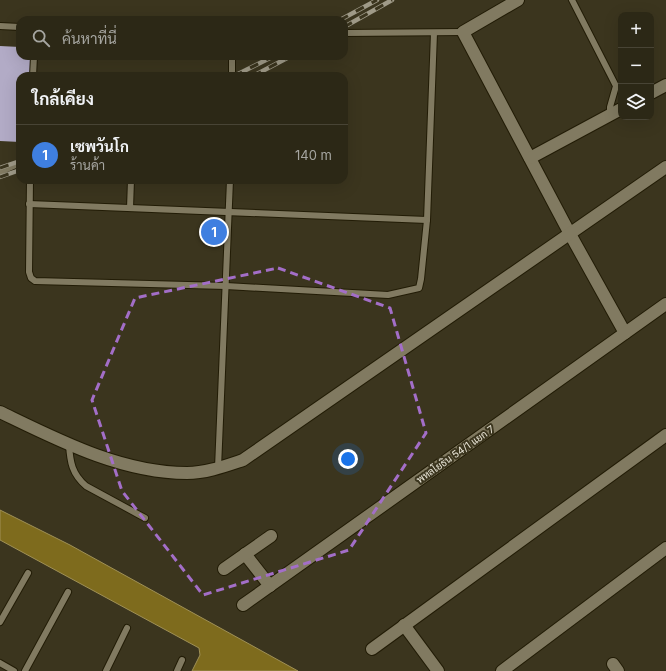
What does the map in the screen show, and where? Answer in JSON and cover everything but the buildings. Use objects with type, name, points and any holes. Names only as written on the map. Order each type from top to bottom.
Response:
[{"type":"street","points":[[518,0],[463,32],[570,234],[625,333]]},
{"type":"street","points":[[654,91],[666,85]]},
{"type":"street","points":[[530,158],[618,111]]},
{"type":"street","points":[[0,412],[98,456],[149,471],[188,474],[218,469],[243,460],[666,167]]},
{"type":"street","name":"พหลโยธิน 54/1 แยก 7","points":[[243,605],[666,304]]},
{"type":"street","points":[[372,648],[666,435]]},
{"type":"street","points":[[224,569],[271,536]]},
{"type":"street","points":[[502,671],[666,548]]},
{"type":"street","points":[[245,554],[270,586]]},
{"type":"street","points":[[404,625],[438,671]]},
{"type":"lane","points":[[572,0],[616,86],[610,107],[610,115]]},
{"type":"lane","points":[[0,26],[16,27]]},
{"type":"lane","points":[[348,33],[463,32]]},
{"type":"lane","points":[[30,184],[29,272],[31,278],[35,281],[226,286],[388,295],[412,291],[419,288],[421,279],[426,220],[434,33]]},
{"type":"lane","points":[[33,72],[34,60]]},
{"type":"lane","points":[[232,60],[232,72]]},
{"type":"lane","points":[[0,172],[16,165]]},
{"type":"lane","points":[[130,208],[131,184]]},
{"type":"lane","points":[[218,469],[230,184]]},
{"type":"lane","points":[[29,204],[426,220]]},
{"type":"lane","points":[[69,444],[70,462],[73,471],[79,480],[86,486],[145,518]]},
{"type":"lane","points":[[0,622],[28,573]]},
{"type":"lane","points":[[25,671],[68,592]]},
{"type":"lane","points":[[106,671],[127,628]]},
{"type":"lane","points":[[177,671],[182,660]]},
{"type":"lane","points":[[0,663],[14,671]]},
{"type":"highlighted area","points":[[278,268],[390,308],[426,433],[349,550],[203,595],[122,491],[92,400],[135,298]]},
{"type":"shaded area","points":[[0,510],[70,545],[298,671],[192,671],[200,655],[199,648],[0,540]]},
{"type":"railway","points":[[347,16],[377,0]]},
{"type":"railway","points":[[348,25],[392,0]]},
{"type":"railway","points":[[242,72],[266,60]]},
{"type":"railway","points":[[261,72],[283,60]]},
{"type":"railway","points":[[0,168],[16,162]]},
{"type":"railway","points":[[0,177],[16,171]]},
{"type":"place","name":"เซพวันโก","points":[[214,232]]}]
